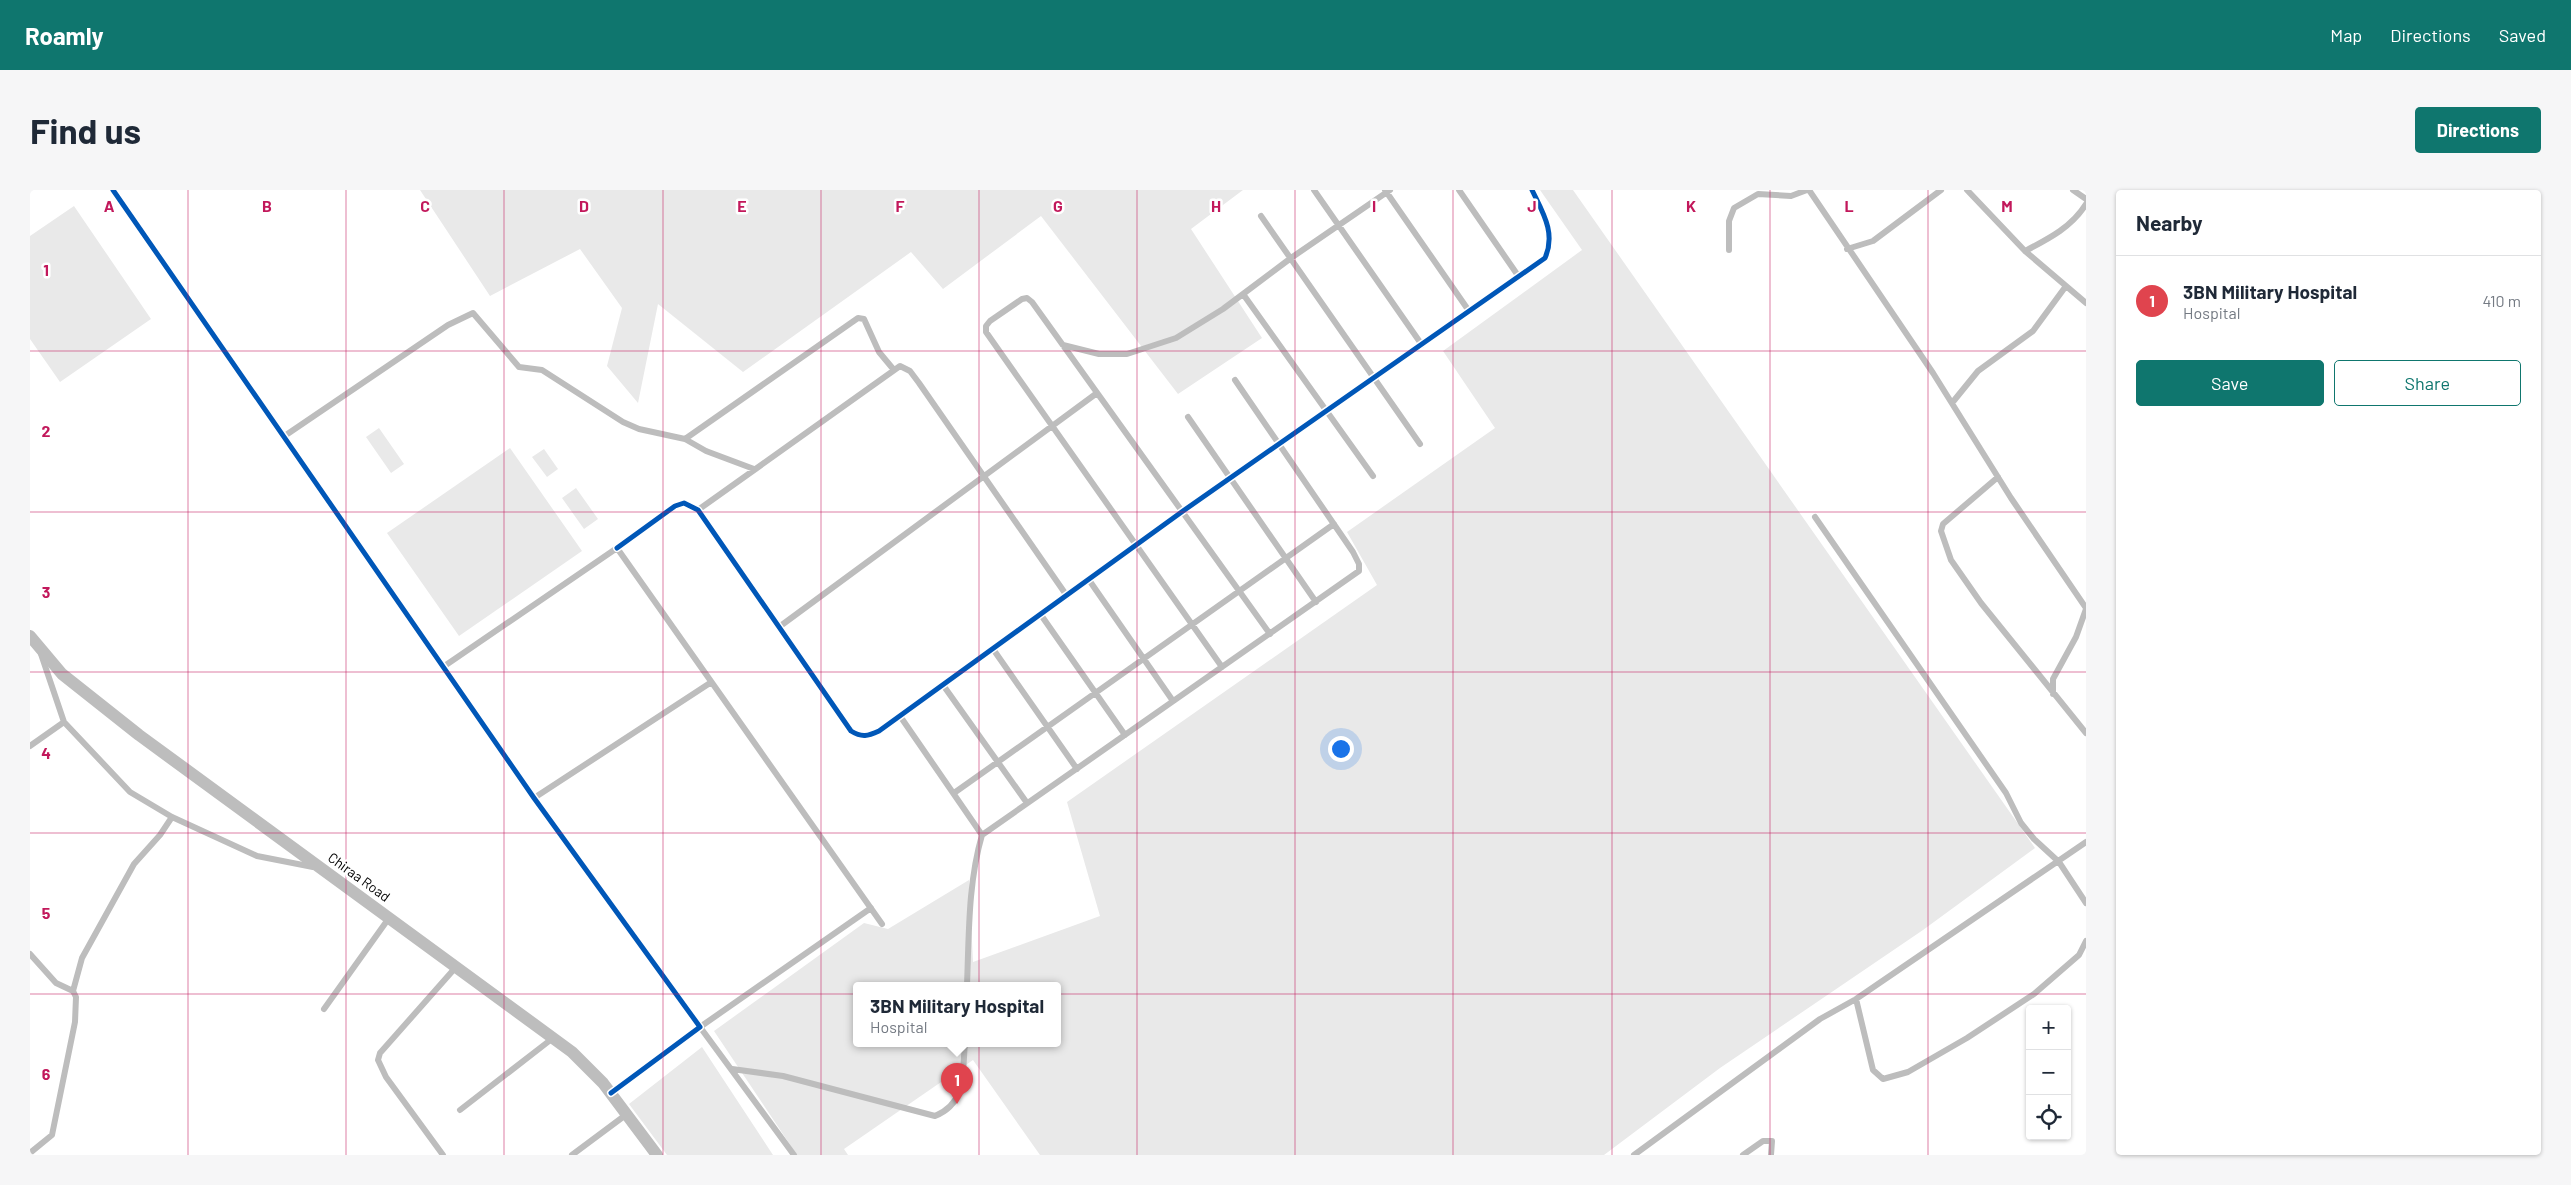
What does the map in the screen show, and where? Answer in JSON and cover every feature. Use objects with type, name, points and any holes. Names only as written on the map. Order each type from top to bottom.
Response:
[{"type":"highway","name":"Chiraa Road","points":[[30,636],[39,650],[62,674],[139,735],[554,1037],[590,1067],[657,1155]]},
{"type":"street","points":[[113,190],[534,798],[794,1155]]},
{"type":"street","points":[[1314,190],[1422,345]]},
{"type":"street","points":[[1458,190],[1519,277]]},
{"type":"street","points":[[443,667],[675,506],[684,504],[698,510],[851,731],[858,735],[868,736],[900,716],[1136,547],[1183,511],[1545,258],[1550,247],[1547,220],[1532,190]]},
{"type":"street","points":[[1729,250],[1729,221],[1734,208],[1758,194],[1791,196],[1808,190],[1952,403],[1998,477],[2086,609],[2076,637],[2054,679],[2053,694]]},
{"type":"street","points":[[1847,249],[1873,241],[1941,190]]},
{"type":"street","points":[[1967,190],[2025,251],[2086,303]]},
{"type":"street","points":[[2073,190],[2086,199]]},
{"type":"street","points":[[1063,345],[1099,354],[1127,354],[1176,338],[1223,309],[1291,258],[1387,191],[1469,312]]},
{"type":"street","points":[[2025,251],[2066,227],[2080,215],[2086,204]]},
{"type":"street","points":[[1261,216],[1420,444]]},
{"type":"street","points":[[1952,403],[1978,371],[2033,330],[2066,286]]},
{"type":"street","points":[[1243,294],[1373,476]]},
{"type":"street","points":[[1222,668],[986,332],[986,326],[1022,299],[1027,298],[1063,345],[1270,634]]},
{"type":"street","points":[[283,438],[448,325],[472,313],[519,367],[542,370],[623,422],[639,429],[685,439],[706,451],[754,469]]},
{"type":"street","points":[[685,439],[858,318],[864,319],[873,334],[879,352],[894,370]]},
{"type":"street","points":[[698,510],[900,366],[910,371],[1067,596]]},
{"type":"street","points":[[967,982],[970,899],[982,835],[1359,571],[1359,564],[1353,552],[1235,380]]},
{"type":"street","points":[[779,627],[1098,393]]},
{"type":"street","points":[[1188,417],[1316,602]]},
{"type":"street","points":[[1998,477],[1943,524],[1941,531],[1951,560],[1980,603],[2086,733]]},
{"type":"street","points":[[1815,517],[2006,793],[2021,823],[2034,839],[2059,862],[2086,904]]},
{"type":"street","points":[[954,793],[1334,524]]},
{"type":"street","points":[[617,548],[710,683],[882,924]]},
{"type":"street","points":[[1089,580],[1174,701]]},
{"type":"street","points":[[1041,614],[1125,735]]},
{"type":"street","points":[[993,649],[1076,769]]},
{"type":"street","points":[[39,650],[64,722],[130,792],[172,817],[257,856],[320,868]]},
{"type":"street","points":[[534,798],[710,683]]},
{"type":"street","points":[[943,685],[1027,804]]},
{"type":"street","points":[[900,716],[982,835]]},
{"type":"street","points":[[30,746],[64,722]]},
{"type":"street","points":[[73,991],[82,958],[131,871],[160,836],[172,817]]},
{"type":"street","points":[[1634,1155],[1820,1019],[1856,999],[2086,842]]},
{"type":"street","points":[[611,1093],[700,1027],[870,908]]},
{"type":"street","points":[[324,1009],[389,918]]},
{"type":"street","points":[[1856,999],[1873,1070],[1883,1079],[1908,1072],[1968,1038],[2034,994],[2079,955],[2086,941]]},
{"type":"street","points":[[30,954],[56,983],[73,991],[76,997],[74,1022],[52,1135],[30,1153]]},
{"type":"street","points":[[443,1155],[386,1078],[378,1060],[380,1053],[456,967]]},
{"type":"street","points":[[460,1110],[554,1037]]},
{"type":"street","points":[[732,1069],[783,1076],[935,1116],[954,1106],[960,1090],[965,1047]]},
{"type":"street","points":[[572,1155],[627,1114]]},
{"type":"street","points":[[1743,1155],[1764,1141],[1772,1141],[1771,1155]]},
{"type":"shaded area","points":[[420,190],[1243,190],[1191,229],[1262,338],[1178,394],[1041,216],[943,289],[911,252],[743,372],[658,304],[638,403],[607,366],[622,308],[580,249],[490,296]]},
{"type":"shaded area","points":[[1540,190],[1573,190],[2035,848],[1923,930],[1720,1068],[1604,1155],[1040,1155],[973,1060],[844,1149],[848,1155],[797,1155],[714,1031],[864,923],[888,929],[969,880],[973,962],[1100,916],[1067,802],[1377,585],[1347,532],[1495,428],[1443,351],[1582,250]]},
{"type":"shaded area","points":[[74,206],[151,319],[60,382],[30,339],[30,236]]},
{"type":"shaded area","points":[[379,428],[404,464],[391,473],[366,437]]},
{"type":"shaded area","points":[[510,448],[582,551],[459,636],[387,533]]},
{"type":"shaded area","points":[[544,449],[558,469],[547,477],[532,457]]},
{"type":"shaded area","points":[[576,488],[598,519],[584,529],[562,498]]},
{"type":"shaded area","points":[[702,1047],[773,1155],[667,1155],[629,1104]]},
{"type":"cycle path","points":[[113,190],[534,798],[700,1027],[611,1093]]},
{"type":"cycle path","points":[[617,548],[675,506],[684,503],[698,510],[851,731],[862,735],[875,733],[1183,511],[1545,258],[1548,249],[1549,232],[1544,215],[1532,190]]},
{"type":"place","name":"3BN Military Hospital","points":[[957,1104]]}]
